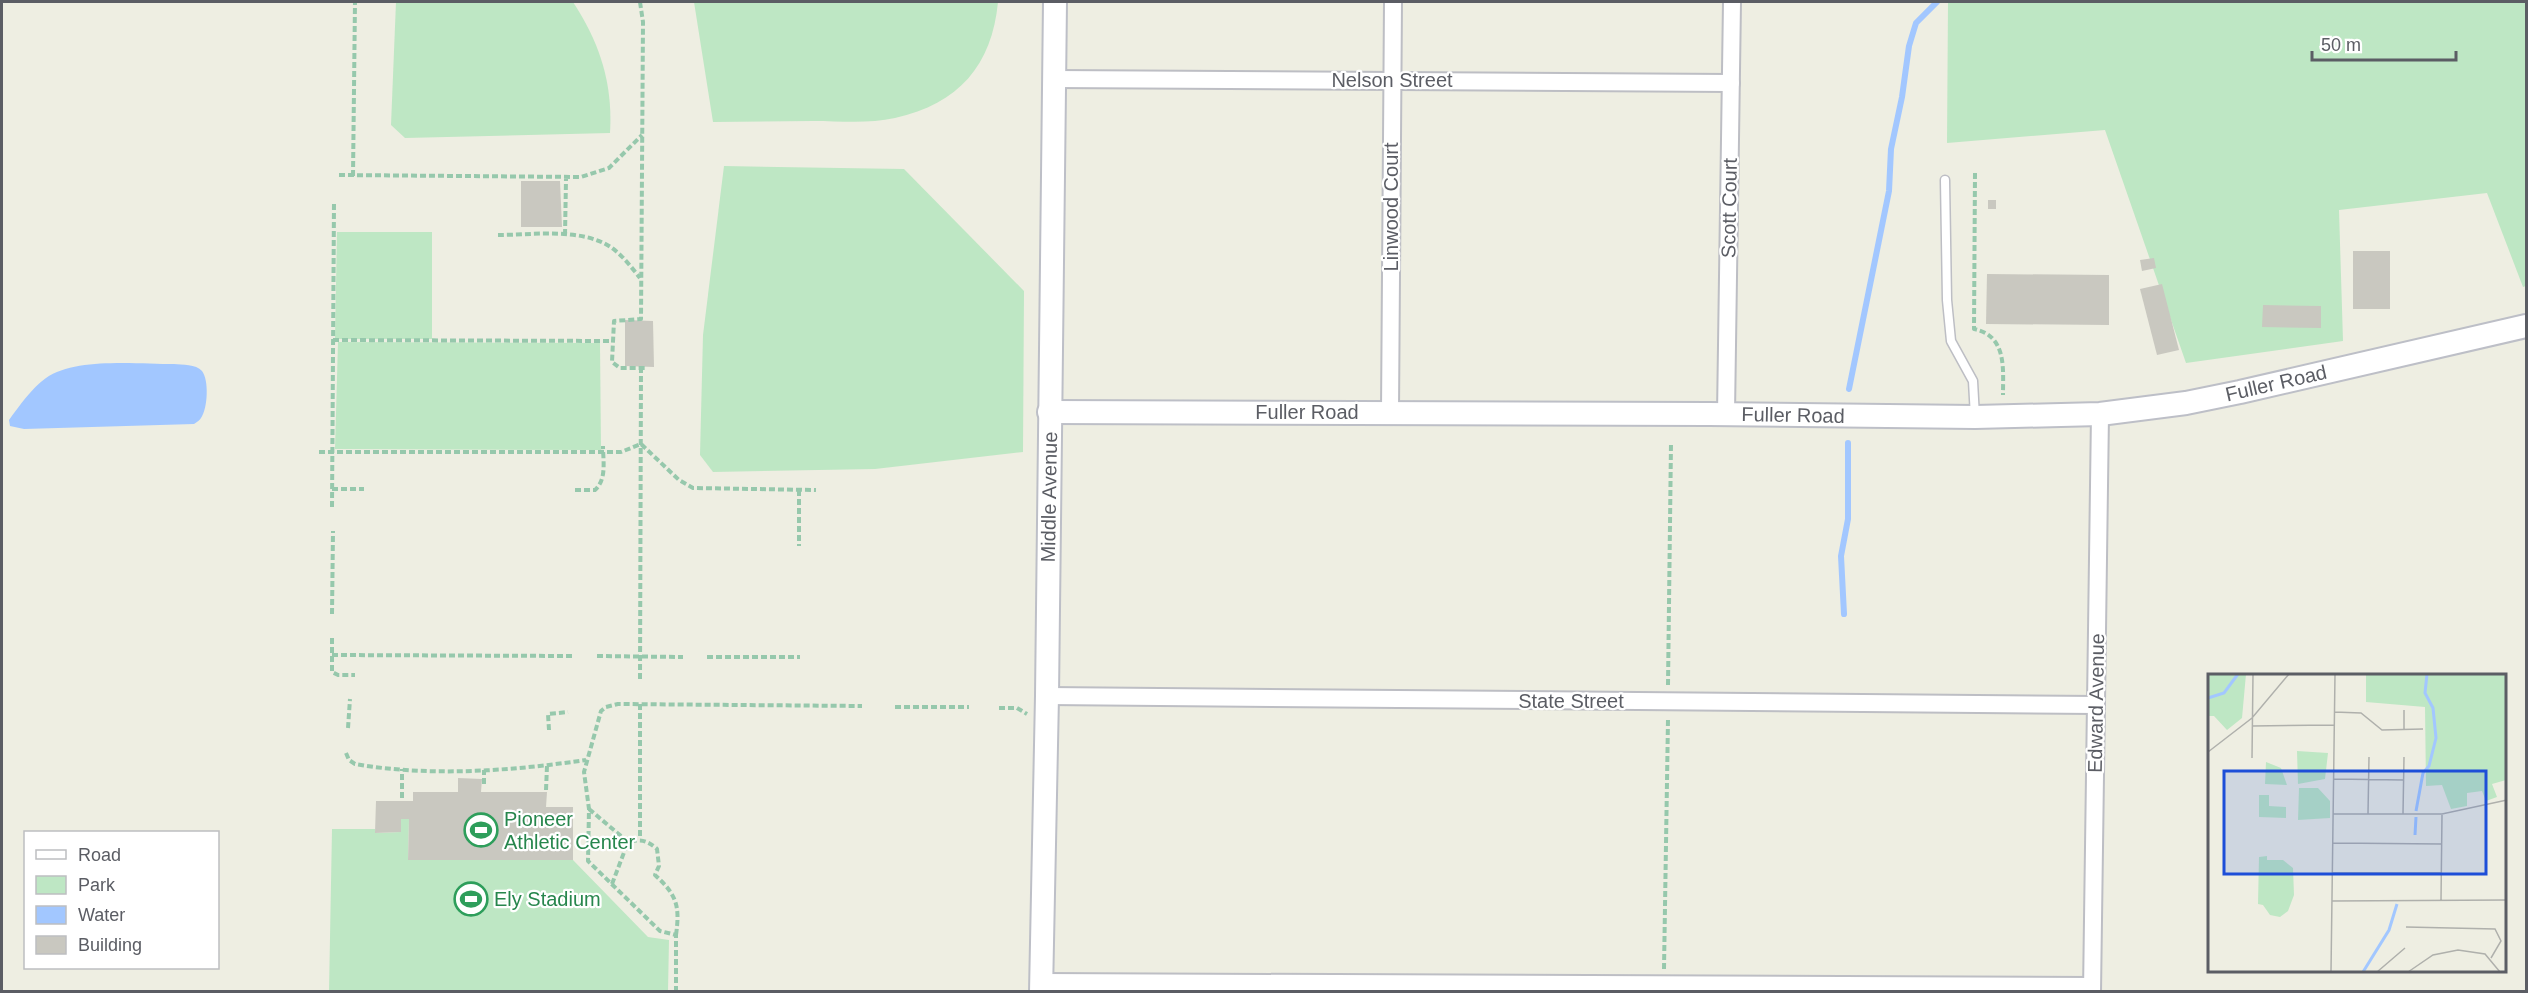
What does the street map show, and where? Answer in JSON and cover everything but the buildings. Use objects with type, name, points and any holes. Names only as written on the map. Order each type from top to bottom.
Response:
[{"type":"street","name":"Middle Avenue","points":[[1041,987],[1047,696],[1055,2]]},
{"type":"street","name":"Linwood Court","points":[[1390,412],[1393,2]]},
{"type":"street","name":"Scott Court","points":[[1726,414],[1732,2]]},
{"type":"street","name":"Nelson Street","points":[[1054,79],[1731,83]]},
{"type":"street","name":"Fuller Road","points":[[1049,412],[1390,412],[1976,417],[2100,414],[2186,403],[2240,392],[2526,326]]},
{"type":"street","name":"Edward Avenue","points":[[2092,989],[2100,414]]},
{"type":"street","name":"State Street","points":[[1047,696],[2096,705]]},
{"type":"street","points":[[1041,987],[2092,989]]},
{"type":"lane","points":[[1945,180],[1947,300],[1951,341],[1973,381],[1976,417]]},
{"type":"path","points":[[353,176],[355,2]]},
{"type":"path","points":[[640,2],[643,22],[641,319],[614,321],[612,341],[612,362],[615,366],[644,368],[641,444],[640,679]]},
{"type":"path","points":[[339,175],[580,177],[609,168],[642,135]]},
{"type":"path","points":[[1975,173],[1974,329],[1984,331],[1999,346],[2002,358],[2003,395]]},
{"type":"path","points":[[565,235],[566,178]]},
{"type":"path","points":[[332,507],[334,202]]},
{"type":"path","points":[[498,234],[578,235],[610,246],[641,279]]},
{"type":"path","points":[[333,340],[612,341]]},
{"type":"path","points":[[1668,689],[1671,443]]},
{"type":"path","points":[[319,452],[621,452],[641,444]]},
{"type":"path","points":[[641,444],[679,480],[693,488],[816,490]]},
{"type":"path","points":[[575,490],[595,490],[600,486],[603,479],[603,446]]},
{"type":"path","points":[[332,489],[364,489]]},
{"type":"path","points":[[799,490],[799,546]]},
{"type":"path","points":[[332,614],[333,531]]},
{"type":"path","points":[[332,638],[332,672],[338,675],[354,675]]},
{"type":"path","points":[[332,655],[573,656]]},
{"type":"path","points":[[597,656],[683,657]]},
{"type":"path","points":[[707,657],[800,657]]},
{"type":"path","points":[[348,728],[350,699]]},
{"type":"path","points":[[676,935],[660,932],[588,861],[589,809],[585,765],[601,711],[612,704],[640,703],[862,706]]},
{"type":"path","points":[[640,703],[640,839]]},
{"type":"path","points":[[895,707],[969,707]]},
{"type":"path","points":[[999,708],[1023,710],[1031,723]]},
{"type":"path","points":[[549,730],[548,714],[568,712]]},
{"type":"path","points":[[1664,971],[1668,715]]},
{"type":"path","points":[[346,753],[354,764],[402,769],[484,770],[547,766],[586,760]]},
{"type":"path","points":[[546,790],[547,766]]},
{"type":"path","points":[[402,769],[402,798]]},
{"type":"path","points":[[484,770],[484,784]]},
{"type":"path","points":[[589,809],[628,842]]},
{"type":"path","points":[[628,842],[640,839],[649,842],[657,849],[659,866],[656,874],[673,893],[678,905],[676,992]]},
{"type":"path","points":[[612,884],[628,842]]},
{"type":"green space","points":[[396,2],[573,2],[591,33],[603,64],[609,98],[610,133],[405,138],[391,125]]},
{"type":"green space","points":[[694,2],[998,2],[988,45],[980,63],[954,92],[918,112],[865,122],[713,122]]},
{"type":"green space","points":[[1948,2],[2526,2],[2526,286],[2523,287],[2487,193],[2339,210],[2343,341],[2186,363],[2105,130],[1947,143]]},
{"type":"green space","points":[[724,166],[904,169],[1024,291],[1023,452],[875,469],[713,472],[700,455],[703,335]]},
{"type":"green space","points":[[337,232],[432,232],[432,339],[335,339]]},
{"type":"green space","points":[[338,342],[600,343],[601,450],[335,449]]},
{"type":"green space","name":"Ely Stadium","points":[[401,819],[409,819],[408,860],[573,860],[648,937],[669,940],[668,991],[329,992],[332,829],[375,829],[376,833],[401,832]]},
{"type":"water","points":[[90,364],[174,364],[196,367],[204,375],[207,387],[205,408],[201,419],[194,424],[24,429],[10,426],[9,420],[31,392],[46,378],[58,371]]},
{"type":"waterway","points":[[1849,389],[1889,191],[1891,149],[1902,97],[1909,46],[1916,23],[1937,2]]},
{"type":"waterway","points":[[1844,614],[1841,556],[1848,519],[1848,443]]},
{"type":"place","name":"Pioneer Athletic Center","points":[[481,830]]},
{"type":"place","name":"Ely Stadium","points":[[471,899]]}]
